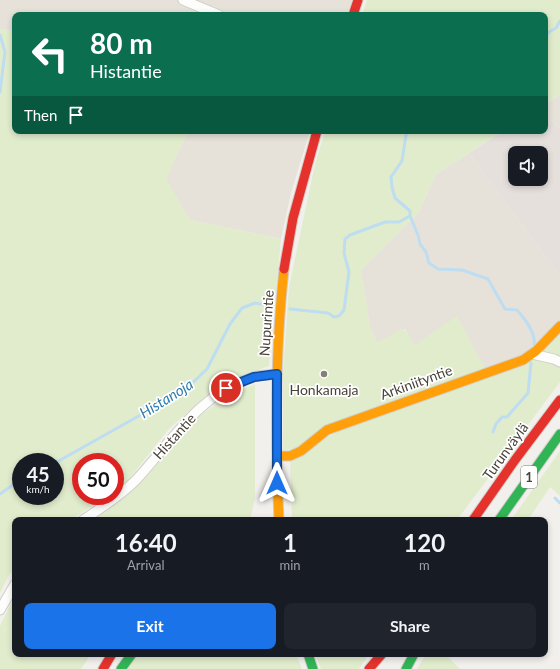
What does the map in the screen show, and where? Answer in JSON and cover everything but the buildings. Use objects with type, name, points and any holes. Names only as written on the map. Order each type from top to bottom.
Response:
[{"type":"main road","points":[[354,12],[358,0]]},
{"type":"main road","name":"Nupurintie","points":[[279,517],[277,374],[282,292],[287,250],[296,201],[316,134]]},
{"type":"main road","name":"Arkiniityntie","points":[[277,456],[290,456],[301,451],[327,430],[523,360],[532,354],[560,326]]},
{"type":"main road","name":"Turunväylä","points":[[475,517],[560,400]]},
{"type":"main road","name":"1","points":[[501,517],[560,434]]},
{"type":"main road","points":[[103,669],[110,657]]},
{"type":"main road","points":[[121,669],[130,657]]},
{"type":"main road","points":[[309,657],[314,669]]},
{"type":"main road","points":[[369,669],[379,657]]},
{"type":"main road","points":[[380,669],[387,657]]},
{"type":"main road","points":[[406,669],[412,657]]},
{"type":"street","points":[[183,0],[212,12]]},
{"type":"street","points":[[532,354],[554,359],[560,362]]},
{"type":"street","name":"Histantie","points":[[88,517],[108,504],[127,488],[175,433],[208,400],[226,388],[254,377],[277,374]]},
{"type":"street","points":[[0,610],[12,589]]},
{"type":"shaded area","points":[[0,0],[352,0],[348,12],[12,12],[12,31],[0,29]]},
{"type":"shaded area","points":[[560,95],[560,128],[548,118],[548,102]]},
{"type":"shaded area","points":[[548,118],[560,128],[560,276],[469,153],[498,134],[548,134]]},
{"type":"shaded area","points":[[187,134],[309,134],[291,193],[281,239],[190,220],[165,179]]},
{"type":"shaded area","points":[[469,153],[560,276],[560,333],[520,367],[491,378],[486,370],[414,345],[405,329],[377,343],[370,328],[361,270],[419,212],[436,174]]},
{"type":"green space","points":[[367,0],[560,0],[560,95],[548,102],[548,12],[363,12]]},
{"type":"green space","points":[[0,29],[12,31],[12,134],[187,134],[166,179],[190,220],[281,239],[269,366],[218,385],[168,430],[124,484],[124,453],[72,453],[72,505],[94,505],[76,517],[12,517],[12,572],[0,593]]},
{"type":"green space","points":[[324,134],[498,134],[436,174],[419,212],[361,270],[370,327],[377,343],[401,329],[404,329],[415,345],[457,316],[486,370],[297,449],[283,450],[283,373],[289,287],[315,164]]},
{"type":"green space","points":[[560,333],[560,382],[459,517],[292,517],[290,460],[326,435],[398,408],[520,367]]},
{"type":"green space","points":[[255,384],[255,498],[251,517],[97,517],[113,505],[124,505],[124,497],[132,491],[198,417],[227,396]]},
{"type":"green space","points":[[560,451],[560,496],[550,487],[530,517],[513,517]]},
{"type":"green space","points":[[12,601],[12,657],[89,657],[81,669],[0,669],[0,626]]},
{"type":"green space","points":[[134,657],[297,657],[302,669],[126,669]]},
{"type":"green space","points":[[316,657],[367,657],[359,669],[321,669]]},
{"type":"green space","points":[[424,657],[449,657],[460,669],[417,669]]},
{"type":"waterway","name":"Histanoja","points":[[548,34],[556,28],[560,21]]},
{"type":"waterway","points":[[0,35],[5,52],[0,92]]},
{"type":"waterway","name":"Histanoja","points":[[290,309],[328,313],[334,317],[339,316],[344,310],[349,272],[344,253],[345,239],[350,235],[385,222],[399,222],[410,216],[410,211],[395,198],[391,177],[402,161],[407,134]]},
{"type":"waterway","points":[[410,216],[420,244],[426,252],[429,263],[438,269],[462,270],[488,279],[505,309],[517,310],[526,321],[533,335],[534,344]]},
{"type":"waterway","name":"Histanoja","points":[[64,458],[185,390],[207,369],[230,324],[242,308],[255,303],[272,306]]},
{"type":"waterway","points":[[493,432],[496,424],[502,417],[507,417],[528,393],[531,363]]},
{"type":"waterway","name":"Histanoja","points":[[0,494],[12,485]]},
{"type":"waterway","points":[[555,498],[560,503]]},
{"type":"traffic: fast","points":[[501,517],[560,434]]},
{"type":"traffic: fast","points":[[121,669],[130,657]]},
{"type":"traffic: fast","points":[[309,657],[313,669]]},
{"type":"traffic: fast","points":[[406,669],[412,657]]},
{"type":"traffic: slow","points":[[279,517],[277,363],[284,269]]},
{"type":"traffic: slow","points":[[277,456],[290,456],[301,451],[327,430],[523,360],[536,351],[560,326]]},
{"type":"traffic: jam","points":[[354,12],[358,0]]},
{"type":"traffic: jam","points":[[284,269],[293,218],[316,134]]},
{"type":"traffic: jam","points":[[475,517],[560,400]]},
{"type":"traffic: jam","points":[[103,669],[110,657]]},
{"type":"traffic: jam","points":[[369,669],[379,657]]},
{"type":"place","name":"Honkamaja","points":[[324,374]]},
{"type":"route","points":[[226,388],[254,377],[277,374],[277,483]]}]
